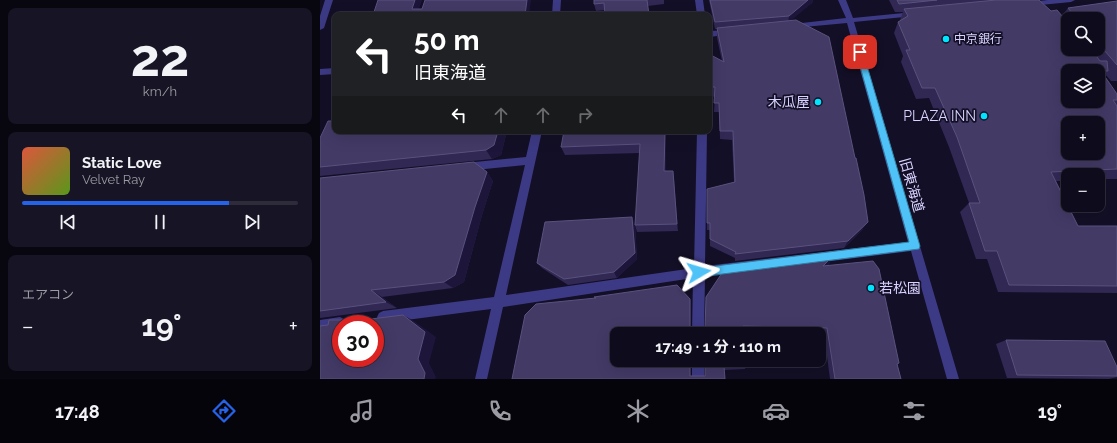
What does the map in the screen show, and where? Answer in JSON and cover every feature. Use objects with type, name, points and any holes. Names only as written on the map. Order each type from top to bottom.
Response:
[{"type":"street","points":[[320,28],[329,0]]},
{"type":"street","points":[[556,12],[557,0]]},
{"type":"street","points":[[699,0],[701,12]]},
{"type":"street","name":"旧東海道","points":[[842,0],[850,20],[953,379]]},
{"type":"street","points":[[1024,4],[1071,0]]},
{"type":"street","points":[[1038,2],[1047,11]]},
{"type":"street","points":[[788,26],[924,14]]},
{"type":"street","points":[[712,34],[741,31]]},
{"type":"street","points":[[320,72],[332,71]]},
{"type":"street","points":[[481,379],[536,134]]},
{"type":"street","points":[[698,327],[702,134]]},
{"type":"street","points":[[451,168],[531,160]]},
{"type":"street","points":[[384,318],[699,272],[915,246]]},
{"type":"street","points":[[320,326],[332,324]]},
{"type":"street","points":[[698,367],[698,379]]},
{"type":"building","points":[[378,0],[415,0],[412,9],[422,9],[425,0],[527,0],[525,12],[374,12]]},
{"type":"building","points":[[594,0],[647,0],[649,12],[605,12],[604,3],[594,4]]},
{"type":"building","points":[[710,0],[808,0],[789,16],[715,22]]},
{"type":"building","points":[[897,0],[937,0],[899,4]]},
{"type":"building","points":[[996,0],[1039,0],[1051,11],[1057,10],[1061,15],[1061,56],[1096,56],[1100,61],[1107,61],[1108,71],[1105,71],[1105,64],[1061,64],[1061,108],[1105,108],[1105,77],[1117,94],[1117,100],[1113,100],[1117,106],[1117,169],[1061,168],[1061,172],[1051,172],[1061,192],[1061,212],[1071,212],[1078,226],[1117,226],[1117,286],[1009,285],[997,251],[985,251],[969,203],[980,203],[957,137],[935,88],[922,88],[906,50],[910,50],[898,22],[908,16],[904,9]]},
{"type":"building","points":[[1117,1],[1117,65],[1105,51],[1105,12],[1071,12],[1068,8]]},
{"type":"building","points":[[796,20],[829,37],[864,195],[868,222],[848,241],[735,254],[736,252],[710,239],[710,223],[707,223],[707,189],[735,182],[733,131],[720,131],[719,103],[714,103],[715,87],[712,87],[712,56],[724,62],[717,28]]},
{"type":"building","points":[[328,121],[332,121],[332,134],[497,134],[494,145],[486,150],[320,167],[320,138]]},
{"type":"building","points":[[563,134],[665,134],[664,171],[673,171],[677,224],[635,225],[640,144],[561,147]]},
{"type":"building","points":[[474,162],[487,172],[455,275],[444,282],[371,290],[386,302],[320,311],[320,178]]},
{"type":"building","points":[[632,217],[635,253],[614,272],[564,279],[537,263],[545,222]]},
{"type":"building","points":[[833,256],[823,266],[873,261],[879,269],[901,379],[835,379],[826,327],[705,327],[706,297],[724,270]]},
{"type":"building","points":[[677,285],[690,299],[690,327],[610,327],[610,367],[690,367],[690,376],[705,376],[705,367],[724,367],[725,379],[512,379],[525,315],[536,304],[596,298],[594,297]]},
{"type":"building","points":[[403,315],[425,332],[418,359],[425,373],[424,379],[320,379],[320,326],[328,325],[329,320],[332,320],[332,367],[384,367],[384,317]]},
{"type":"building","points":[[1006,340],[1105,341],[1117,367],[1117,376],[1017,375]]},
{"type":"place","name":"中京銀行","points":[[946,39]]},
{"type":"place","name":"木瓜屋","points":[[818,102]]},
{"type":"place","name":"PLAZA INN","points":[[984,116]]},
{"type":"place","name":"若松園","points":[[871,288]]},
{"type":"route","points":[[699,272],[915,246],[860,52]]}]
